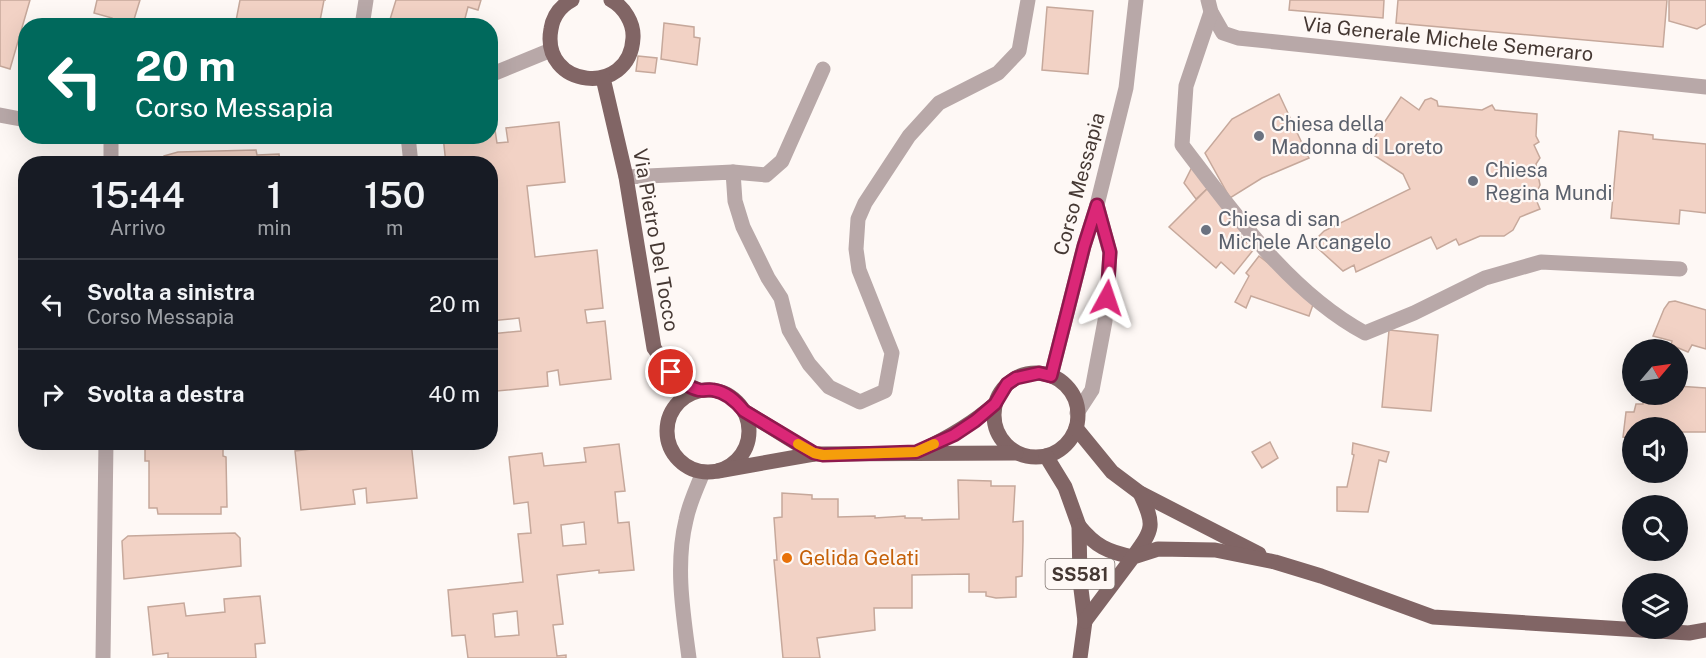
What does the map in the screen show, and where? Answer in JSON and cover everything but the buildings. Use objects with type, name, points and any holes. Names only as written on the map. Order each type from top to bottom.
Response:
[{"type":"main road","points":[[572,0],[556,13],[549,38],[557,62],[577,77],[590,79],[603,78],[615,72],[626,62],[632,50],[634,36],[631,23],[624,11],[611,0]]},
{"type":"main road","name":"Via Pietro Del Tocco","points":[[603,78],[626,177],[654,348],[671,372],[683,383],[699,390]]},
{"type":"main road","points":[[916,452],[954,435],[975,421],[995,404],[1007,384],[1016,378],[1039,373],[1051,376],[1070,391],[1077,421],[1112,472],[1140,493],[1275,562]]},
{"type":"main road","points":[[711,472],[734,462],[746,447],[748,422],[744,411],[735,400],[724,393],[699,390],[687,395],[673,409],[666,426],[667,440],[672,452],[680,462],[711,472],[814,453]]},
{"type":"main road","points":[[995,404],[994,418],[997,432],[1005,444],[1016,453]]},
{"type":"main road","points":[[744,411],[814,453],[823,455],[916,452],[1016,453],[1036,458],[1059,450],[1070,440],[1077,421]]},
{"type":"main road","name":"SS581","points":[[1046,456],[1065,487],[1079,526],[1080,581],[1085,621],[1080,658]]},
{"type":"main road","points":[[1133,556],[1150,528],[1151,517],[1140,493]]},
{"type":"main road","points":[[1079,526],[1091,540],[1106,551],[1133,556],[1158,549],[1215,550],[1275,562],[1321,576],[1434,617],[1689,633],[1706,630]]},
{"type":"main road","name":"SS581","points":[[1085,621],[1133,556]]},
{"type":"street","points":[[363,18],[366,0]]},
{"type":"street","points":[[733,172],[735,201],[743,227],[768,278],[781,298],[789,330],[809,364],[829,387],[860,402],[885,391],[892,353],[859,270],[856,249],[858,219],[865,203],[909,136],[939,104],[998,73],[1019,51],[1028,0]]},
{"type":"street","name":"Corso Messapia","points":[[1051,376],[1126,87],[1136,0]]},
{"type":"street","points":[[1209,6],[1186,86],[1182,145],[1273,259],[1343,321],[1365,333],[1414,314],[1485,278],[1540,262],[1680,268]]},
{"type":"street","name":"Via Generale Michele Semeraro","points":[[1209,6],[1223,33],[1238,38],[1706,87]]},
{"type":"street","points":[[498,72],[552,50]]},
{"type":"street","points":[[626,177],[733,172],[766,175],[782,161],[823,69]]},
{"type":"street","points":[[0,115],[18,118]]},
{"type":"street","points":[[1077,421],[1092,390],[1105,321],[1110,252],[1097,205]]},
{"type":"street","points":[[103,658],[106,450]]},
{"type":"street","points":[[689,658],[682,602],[681,559],[686,520],[711,472]]},
{"type":"slow traffic","points":[[798,444],[823,455],[916,452],[934,444]]},
{"type":"place","name":"Chiesa della Madonna di Loreto","points":[[1259,136]]},
{"type":"place","name":"Chiesa Regina Mundi","points":[[1473,181]]},
{"type":"place","name":"Chiesa di san Michele Arcangelo","points":[[1206,230]]},
{"type":"place","name":"Gelida Gelati","points":[[787,558]]},
{"type":"route","points":[[671,372],[683,383],[699,390],[724,393],[735,400],[744,411],[814,453],[823,455],[916,452],[954,435],[975,421],[995,404],[1007,384],[1016,378],[1039,373],[1051,376],[1084,246],[1097,205],[1110,252],[1107,298]]}]
